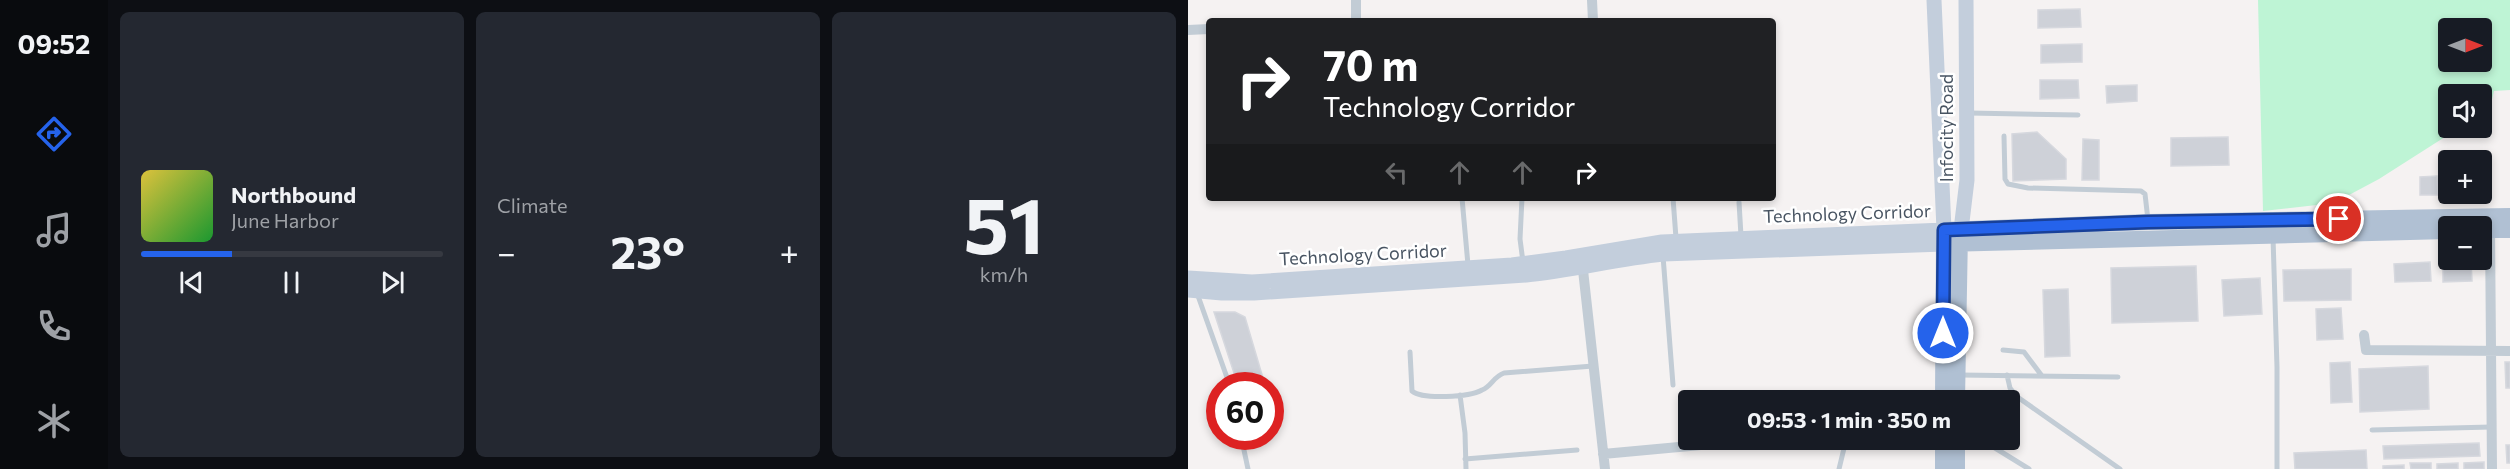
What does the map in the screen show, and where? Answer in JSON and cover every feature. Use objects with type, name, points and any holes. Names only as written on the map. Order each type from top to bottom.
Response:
[{"type":"main road","name":"Technology Corridor","points":[[1952,237],[2148,222],[2510,216]]},
{"type":"main road","points":[[2492,230],[2510,230]]},
{"type":"main road","points":[[1952,237],[2438,231]]},
{"type":"main road","name":"Infocity Road","points":[[1952,237],[1957,390]]},
{"type":"main road","name":"Infocity Road","points":[[1944,390],[1952,237]]},
{"type":"main road","points":[[1943,450],[1943,469]]},
{"type":"main road","points":[[1957,450],[1957,469]]},
{"type":"street","points":[[1356,0],[1356,18]]},
{"type":"street","points":[[1592,0],[1593,18]]},
{"type":"street","name":"Infocity Road","points":[[1934,0],[1952,237]]},
{"type":"street","name":"Infocity Road","points":[[1952,237],[1967,180],[1966,0]]},
{"type":"street","points":[[1188,30],[1206,28]]},
{"type":"street","points":[[1192,291],[1254,293],[1317,287],[1461,280],[1582,261],[1952,237]]},
{"type":"street","name":"Technology Corridor","points":[[1188,278],[1252,282],[1582,261],[1676,241],[1741,238],[1952,237]]},
{"type":"street","points":[[1582,261],[1605,469]]},
{"type":"street","points":[[2487,270],[2492,469]]},
{"type":"street","points":[[2364,335],[2366,350],[2510,351]]},
{"type":"street","points":[[1603,454],[1678,447]]},
{"type":"lane","points":[[1967,113],[2078,115]]},
{"type":"lane","points":[[2004,136],[2005,179],[2008,184],[2028,188],[2141,191],[2145,194],[2148,222]]},
{"type":"lane","points":[[1462,201],[1469,268]]},
{"type":"lane","points":[[1522,201],[1520,239],[1523,263]]},
{"type":"lane","points":[[1673,201],[1676,241]]},
{"type":"lane","points":[[1739,202],[1741,238]]},
{"type":"lane","points":[[2273,234],[2277,469]]},
{"type":"lane","points":[[1663,254],[1673,385]]},
{"type":"lane","points":[[1192,291],[1224,372]]},
{"type":"lane","points":[[2003,350],[2024,352],[2042,376]]},
{"type":"lane","points":[[1410,352],[1410,382],[1412,391],[1417,396],[1460,395],[1484,389],[1497,376],[1504,373],[1593,366]]},
{"type":"lane","points":[[1957,375],[2118,376]]},
{"type":"lane","points":[[2007,375],[2010,388],[2016,396],[2120,469]]},
{"type":"lane","points":[[1460,395],[1465,433],[1466,469]]},
{"type":"lane","points":[[2372,430],[2491,427]]},
{"type":"lane","points":[[1244,450],[1248,469]]},
{"type":"lane","points":[[1465,459],[1577,450]]},
{"type":"lane","points":[[1839,469],[1844,450]]},
{"type":"lane","points":[[1998,450],[2029,469]]},
{"type":"green space","points":[[2258,0],[2510,0],[2510,90],[2494,91],[2492,100],[2492,84],[2438,84],[2438,138],[2443,138],[2379,179],[2334,203],[2263,211]]},
{"type":"building","points":[[2080,9],[2081,27],[2038,28],[2038,10]]},
{"type":"building","points":[[2082,44],[2082,62],[2041,63],[2041,45]]},
{"type":"building","points":[[2040,80],[2078,80],[2079,98],[2040,99]]},
{"type":"building","points":[[2137,85],[2137,101],[2107,103],[2106,86]]},
{"type":"building","points":[[2037,132],[2066,159],[2066,179],[2013,181],[2012,134]]},
{"type":"building","points":[[2228,137],[2229,165],[2171,166],[2171,138]]},
{"type":"building","points":[[2083,139],[2099,140],[2099,180],[2082,180]]},
{"type":"building","points":[[2437,176],[2438,195],[2420,195],[2420,177]]},
{"type":"building","points":[[2430,262],[2431,281],[2395,282],[2394,264]]},
{"type":"building","points":[[2196,266],[2198,321],[2112,323],[2111,268]]},
{"type":"building","points":[[2351,269],[2351,300],[2284,301],[2283,270]]},
{"type":"building","points":[[2443,270],[2471,270],[2472,281],[2443,282]]},
{"type":"building","points":[[2260,278],[2262,314],[2224,316],[2222,280]]},
{"type":"building","points":[[2068,289],[2070,356],[2045,357],[2043,290]]},
{"type":"building","points":[[2341,308],[2343,339],[2317,340],[2316,309]]},
{"type":"building","points":[[1214,312],[1235,312],[1245,317],[1261,372],[1234,372]]},
{"type":"building","points":[[2350,362],[2352,402],[2331,403],[2330,363]]},
{"type":"building","points":[[2505,362],[2510,362],[2510,388],[2506,388]]},
{"type":"building","points":[[2428,366],[2429,409],[2360,412],[2359,369]]},
{"type":"building","points":[[2479,443],[2480,456],[2384,459],[2383,446]]},
{"type":"building","points":[[2506,445],[2510,445],[2510,463],[2507,463]]},
{"type":"building","points":[[2366,450],[2367,469],[2295,469],[2294,453]]},
{"type":"building","points":[[2484,462],[2484,469],[2464,469],[2464,463]]},
{"type":"building","points":[[2410,463],[2431,463],[2431,469],[2411,469]]},
{"type":"building","points":[[2458,463],[2458,469],[2437,469],[2437,464]]},
{"type":"building","points":[[2404,465],[2404,469],[2383,469],[2383,466]]},
{"type":"route","points":[[1943,333],[1944,230],[2148,222],[2339,219]]}]
